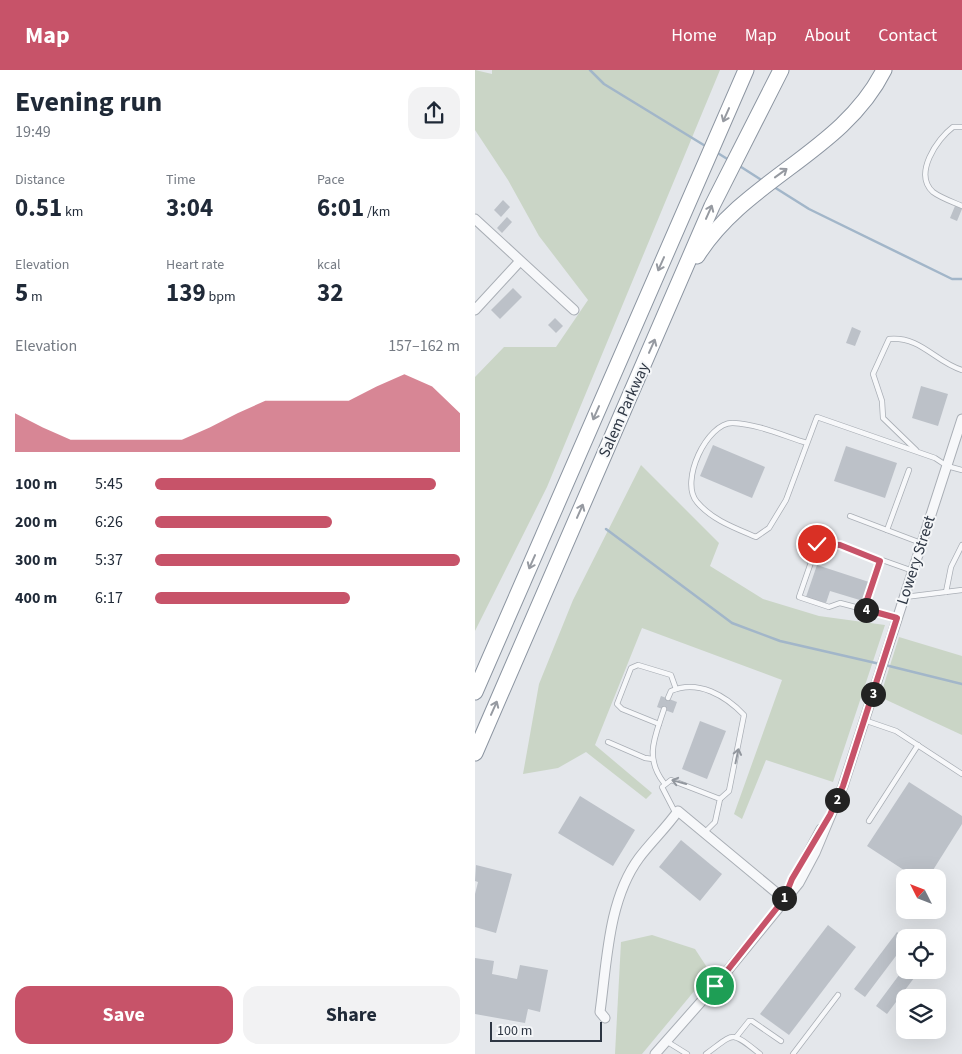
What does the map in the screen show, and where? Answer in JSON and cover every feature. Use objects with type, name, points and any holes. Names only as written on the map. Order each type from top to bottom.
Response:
[{"type":"highway","name":"Salem Parkway","points":[[475,692],[746,70]]},
{"type":"highway","name":"Salem Parkway","points":[[475,753],[712,206],[781,70]]},
{"type":"highway","points":[[677,289],[705,243],[721,225],[754,194],[843,125],[869,95],[884,70]]},
{"type":"street","points":[[475,219],[574,310]]},
{"type":"street","points":[[475,310],[520,261]]},
{"type":"street","name":"Lowery Street","points":[[655,1054],[715,986],[784,899],[792,879],[830,815],[864,720],[962,419]]},
{"type":"street","points":[[605,1018],[600,1012],[601,1003],[613,927],[624,886],[639,858],[677,812],[784,899]]},
{"type":"lane","points":[[962,127],[953,127],[941,138],[930,156],[926,172],[929,186],[933,191],[962,206]]},
{"type":"lane","points":[[917,451],[883,418],[882,401],[873,374],[889,339],[898,338],[927,348],[945,364],[962,370]]},
{"type":"lane","points":[[807,444],[765,430],[731,423],[714,432],[696,456],[690,480],[695,501],[722,522],[755,537],[769,528],[785,500],[807,444],[817,417],[917,451],[935,458],[947,466],[962,470]]},
{"type":"lane","points":[[887,530],[909,470]]},
{"type":"lane","points":[[850,516],[922,543]]},
{"type":"lane","points":[[897,618],[841,603],[829,607],[799,597],[817,544],[840,545],[880,561],[913,571]]},
{"type":"lane","points":[[946,592],[951,567],[962,545]]},
{"type":"lane","points":[[864,609],[880,561]]},
{"type":"lane","points":[[904,597],[962,590]]},
{"type":"lane","points":[[659,724],[622,709],[617,704],[631,668],[638,665],[671,676],[676,689]]},
{"type":"lane","points":[[668,698],[671,691],[680,687],[704,688],[730,701],[744,715],[729,791],[720,799],[715,822],[705,833]]},
{"type":"lane","points":[[664,709],[651,751],[657,774],[665,783]]},
{"type":"lane","points":[[864,720],[896,731],[962,774]]},
{"type":"lane","points":[[608,742],[645,758],[653,759]]},
{"type":"lane","points":[[869,821],[918,745]]},
{"type":"lane","points":[[677,812],[665,796],[663,788],[665,783],[671,780],[677,780],[720,799]]},
{"type":"lane","points":[[793,1054],[838,994]]},
{"type":"lane","points":[[737,1036],[749,1021],[752,1021],[781,1041]]},
{"type":"lane","points":[[706,1054],[729,1036],[737,1036],[760,1054]]},
{"type":"lane","points":[[666,1041],[687,1054]]},
{"type":"green space","points":[[475,70],[492,74],[492,70],[720,70],[547,487],[475,631],[475,377],[504,347],[556,347],[588,300],[539,236],[508,180],[475,130]]},
{"type":"green space","points":[[641,465],[719,543],[710,566],[763,599],[819,616],[885,625],[833,782],[766,760],[742,819],[734,814],[782,680],[642,628],[595,745],[652,793],[646,799],[586,752],[558,768],[523,774],[539,684],[573,600]]},
{"type":"green space","points":[[899,637],[962,656],[962,735],[880,697]]},
{"type":"green space","points":[[652,935],[695,949],[710,972],[642,1054],[615,1054],[621,942]]},
{"type":"building","points":[[503,200],[510,207],[501,217],[494,210]]},
{"type":"building","points":[[955,206],[962,209],[957,221],[950,218]]},
{"type":"building","points":[[507,217],[512,222],[502,233],[497,228]]},
{"type":"building","points":[[513,288],[522,297],[500,319],[491,310]]},
{"type":"building","points":[[555,318],[563,326],[556,333],[548,325]]},
{"type":"building","points":[[852,327],[861,331],[855,346],[846,343]]},
{"type":"building","points":[[921,386],[948,394],[938,426],[912,418]]},
{"type":"building","points":[[713,445],[765,467],[752,498],[700,476]]},
{"type":"building","points":[[846,446],[897,463],[885,498],[834,481]]},
{"type":"building","points":[[817,565],[869,582],[863,601],[830,591],[826,603],[806,597]]},
{"type":"building","points":[[661,696],[677,702],[673,713],[657,707]]},
{"type":"building","points":[[700,721],[726,731],[707,779],[682,769]]},
{"type":"building","points":[[909,782],[962,816],[962,824],[934,869],[902,869],[867,846]]},
{"type":"building","points":[[580,796],[635,830],[613,866],[558,833]]},
{"type":"building","points":[[681,840],[722,874],[700,901],[659,867]]},
{"type":"building","points":[[476,865],[512,874],[496,933],[475,927],[475,894],[478,882],[475,881]]},
{"type":"building","points":[[828,925],[856,947],[789,1035],[760,1014]]},
{"type":"building","points":[[896,933],[896,956],[865,997],[854,989]]},
{"type":"building","points":[[475,958],[494,961],[492,974],[517,979],[520,965],[548,970],[540,1012],[528,1009],[525,1023],[475,1014]]},
{"type":"building","points":[[896,979],[913,979],[906,989],[896,989],[896,1002],[887,1014],[876,1006]]},
{"type":"waterway","points":[[590,70],[604,84],[707,147]]},
{"type":"waterway","points":[[716,152],[729,160]]},
{"type":"waterway","points":[[738,165],[763,181]]},
{"type":"waterway","points":[[774,187],[809,209],[952,279],[962,279]]},
{"type":"waterway","points":[[606,529],[732,623],[780,641],[880,664]]},
{"type":"waterway","points":[[885,665],[962,684]]},
{"type":"route","points":[[715,986],[784,899],[792,879],[837,801],[897,618],[864,609],[880,561],[840,545],[817,544]]}]
